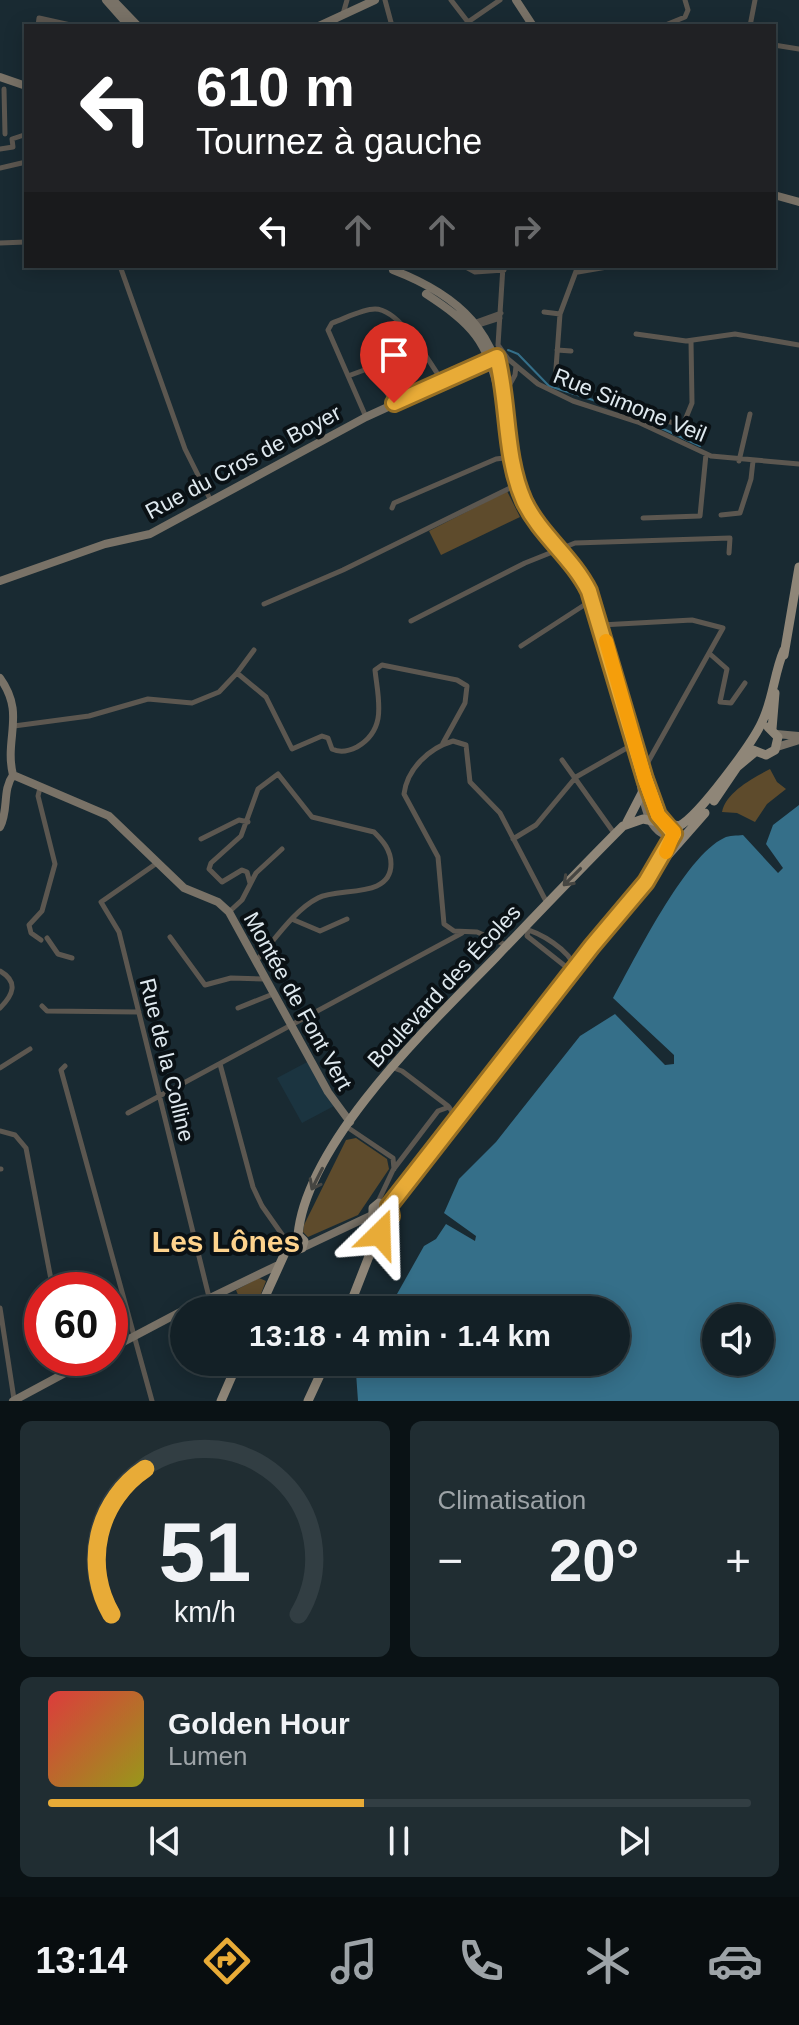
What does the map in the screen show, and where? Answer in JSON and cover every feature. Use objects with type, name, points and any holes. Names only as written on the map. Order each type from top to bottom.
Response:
[{"type":"main road","points":[[753,747],[770,754],[777,747],[772,713],[799,567]]},
{"type":"main road","points":[[353,1296],[382,1223],[391,1216],[389,1206],[753,747],[784,650]]},
{"type":"main road","points":[[758,728],[774,731]]},
{"type":"main road","points":[[627,822],[648,819],[679,826],[694,816],[753,747]]},
{"type":"main road","name":"Boulevard des Écoles","points":[[265,1296],[276,1268],[295,1242],[306,1201],[348,1124],[391,1067],[627,822],[642,793]]},
{"type":"main road","points":[[670,826],[678,838]]},
{"type":"main road","points":[[382,1223],[372,1215],[377,1204],[389,1206]]},
{"type":"main road","points":[[221,1401],[232,1376]]},
{"type":"main road","points":[[308,1401],[320,1376]]},
{"type":"street","points":[[106,0],[127,24]]},
{"type":"street","points":[[113,0],[136,24]]},
{"type":"street","points":[[342,15],[347,0]]},
{"type":"street","points":[[323,24],[375,0]]},
{"type":"street","points":[[385,0],[391,24]]},
{"type":"street","points":[[451,0],[470,24],[500,0]]},
{"type":"street","points":[[668,24],[685,17],[688,10],[685,0]]},
{"type":"street","points":[[750,24],[755,0]]},
{"type":"street","points":[[519,1],[532,24]]},
{"type":"street","points":[[38,24],[39,18],[60,24]]},
{"type":"street","points":[[776,45],[799,49]]},
{"type":"street","points":[[5,134],[3,82],[24,86]]},
{"type":"street","points":[[0,149],[13,147],[12,139],[23,136]]},
{"type":"street","points":[[0,168],[24,162]]},
{"type":"street","points":[[776,196],[799,202]]},
{"type":"street","points":[[0,243],[24,242]]},
{"type":"street","points":[[121,268],[185,449],[212,502]]},
{"type":"street","points":[[390,268],[457,306],[475,324],[494,358],[505,394],[511,454],[518,484],[532,516],[576,567],[593,600],[631,733],[648,819],[658,831],[678,838]]},
{"type":"street","points":[[468,268],[475,272],[504,268]]},
{"type":"street","name":"Rue Simone Veil","points":[[504,268],[498,345],[516,366],[547,389],[638,422],[706,454],[739,461],[799,464]]},
{"type":"street","points":[[555,382],[560,314],[578,269]]},
{"type":"street","points":[[366,417],[328,330],[332,323],[375,309],[386,313],[411,334],[439,376]]},
{"type":"street","points":[[544,312],[560,314]]},
{"type":"street","points":[[475,324],[500,316]]},
{"type":"street","points":[[475,324],[480,338],[494,358],[508,431]]},
{"type":"street","points":[[636,334],[691,341],[735,334],[799,345]]},
{"type":"street","points":[[666,421],[683,425],[692,403],[691,341]]},
{"type":"street","points":[[557,350],[571,351]]},
{"type":"street","name":"Rue du Cros de Boyer","points":[[0,581],[91,548],[150,534],[366,417],[494,358]]},
{"type":"street","points":[[505,394],[516,366]]},
{"type":"street","points":[[348,376],[367,369],[374,371],[390,398]]},
{"type":"street","points":[[739,461],[750,414]]},
{"type":"street","points":[[392,508],[394,503],[511,454]]},
{"type":"street","points":[[643,518],[700,516],[706,454]]},
{"type":"street","points":[[721,515],[737,516],[740,513],[751,479],[753,461]]},
{"type":"street","points":[[264,604],[343,570],[518,484]]},
{"type":"street","points":[[411,621],[560,547],[575,543],[730,538],[729,553]]},
{"type":"street","points":[[521,646],[593,600]]},
{"type":"street","points":[[601,625],[692,620],[723,628],[643,760]]},
{"type":"street","points":[[14,726],[89,716],[148,699],[192,703],[219,692],[254,650]]},
{"type":"street","points":[[710,654],[727,669],[720,702],[731,703],[745,683]]},
{"type":"street","points":[[237,673],[266,697],[283,738],[292,749],[328,738],[338,752],[356,747],[374,730],[380,712],[375,670],[382,665],[457,680],[467,686],[465,703],[443,743],[418,764],[410,775],[404,794],[438,857],[444,924],[454,931],[477,932],[507,946]]},
{"type":"street","points":[[0,678],[12,698],[14,726],[10,760],[13,775],[7,784],[6,810],[0,827]]},
{"type":"street","points":[[774,731],[799,738]]},
{"type":"street","points":[[631,733],[643,760],[645,779],[658,815],[670,826]]},
{"type":"street","points":[[777,747],[799,738]]},
{"type":"street","points":[[443,743],[458,741],[466,745],[470,782],[491,801],[547,903]]},
{"type":"street","points":[[513,839],[536,825],[576,777],[633,744]]},
{"type":"street","points":[[562,760],[615,834]]},
{"type":"street","points":[[250,883],[247,872],[242,870],[222,882],[209,869],[216,857],[241,836],[258,789],[278,774],[312,817],[374,832],[388,849],[391,869],[386,880],[367,890],[316,899],[256,961]]},
{"type":"street","name":"Montée de Font Vert","points":[[13,775],[109,816],[184,888],[218,902],[229,912],[340,1113],[348,1124],[393,1158],[393,1170]]},
{"type":"street","points":[[40,788],[38,796],[55,862],[42,911],[29,925],[31,933],[44,939],[58,954],[72,958]]},
{"type":"street","points":[[201,839],[239,820],[248,822]]},
{"type":"street","points":[[229,912],[242,900],[250,883],[282,849]]},
{"type":"street","name":"Rue de la Colline","points":[[158,863],[101,902],[119,932],[209,1296]]},
{"type":"street","points":[[294,920],[320,931],[347,919]]},
{"type":"street","points":[[526,930],[535,930],[572,959],[575,968],[565,966],[527,936],[526,930]]},
{"type":"street","points":[[128,1113],[465,932]]},
{"type":"street","points":[[170,937],[205,985],[231,978],[266,978]]},
{"type":"street","points":[[0,971],[8,976],[13,985],[11,997],[0,1008]]},
{"type":"street","points":[[238,1008],[274,993]]},
{"type":"street","points":[[42,1006],[47,1011],[139,1012]]},
{"type":"street","points":[[0,1068],[30,1049]]},
{"type":"street","points":[[220,1064],[253,1187],[268,1215],[282,1232],[295,1242],[314,1243],[372,1215]]},
{"type":"street","points":[[65,1066],[61,1070],[152,1401]]},
{"type":"street","points":[[391,1067],[402,1071],[449,1107],[456,1118]]},
{"type":"street","points":[[377,1204],[393,1170],[438,1111],[449,1107]]},
{"type":"street","points":[[0,1131],[15,1135],[26,1148],[50,1272]]},
{"type":"street","points":[[211,1296],[260,1272],[276,1268]]},
{"type":"street","points":[[221,1291],[223,1296]]},
{"type":"street","points":[[0,1308],[14,1401],[58,1376]]},
{"type":"street","points":[[128,1339],[170,1317]]},
{"type":"shaded area","points":[[507,491],[520,517],[441,555],[429,531]]},
{"type":"shaded area","points":[[770,769],[777,782],[786,789],[767,804],[755,822],[737,813],[722,812],[734,792]]},
{"type":"shaded area","points":[[309,1061],[334,1106],[302,1123],[277,1078]]},
{"type":"shaded area","points":[[356,1138],[387,1159],[389,1169],[358,1215],[308,1237],[303,1232],[304,1225],[346,1140]]},
{"type":"shaded area","points":[[259,1278],[266,1281],[260,1296],[239,1296],[236,1290]]},
{"type":"water","points":[[799,805],[799,1401],[358,1401],[356,1376],[630,1376],[630,1296],[396,1296],[424,1246],[436,1239],[446,1224],[475,1241],[476,1236],[444,1213],[459,1179],[496,1142],[580,1036],[615,1014],[665,1065],[674,1064],[674,1055],[613,998],[662,910],[693,865],[709,848],[726,837],[743,835],[778,873],[783,868],[766,844],[773,825]]},
{"type":"waterway","points":[[508,350],[518,354],[549,386],[618,408],[700,446]]},
{"type":"slow traffic","points":[[606,641],[645,779],[658,815],[674,832],[666,852]]},
{"type":"district","name":"Les Lônes","points":[[226,1241]]},
{"type":"route","points":[[380,1234],[382,1223],[391,1216],[389,1206],[625,904],[646,882],[671,845],[674,834],[658,815],[645,779],[589,591],[576,567],[532,516],[521,494],[511,451],[505,394],[497,357],[394,403]]}]
